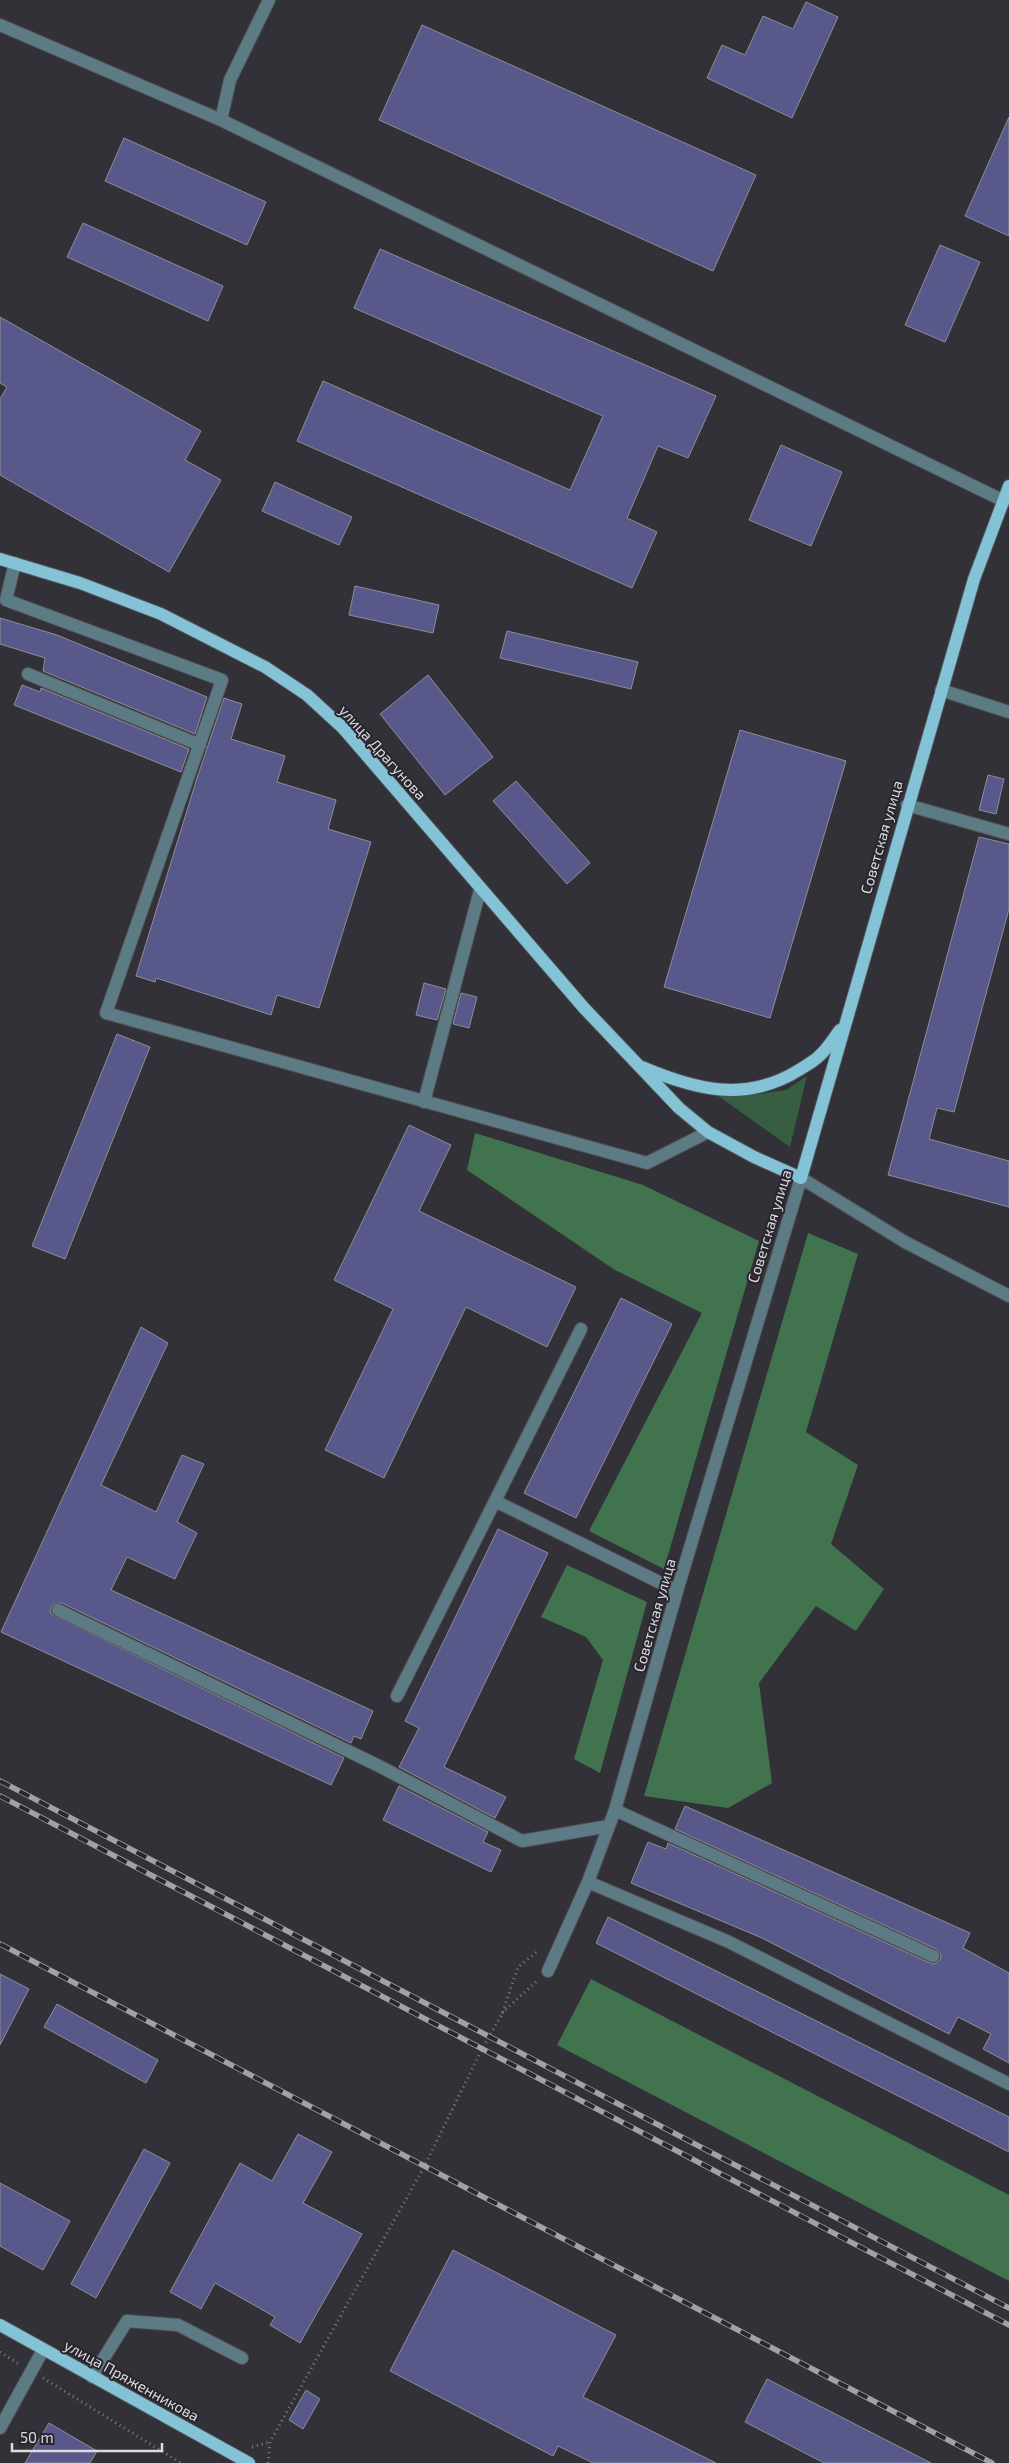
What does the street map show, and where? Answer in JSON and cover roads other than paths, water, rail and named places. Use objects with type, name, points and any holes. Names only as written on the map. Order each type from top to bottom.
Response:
[{"type":"main road","name":"Советская улица","points":[[801,1178],[974,579],[1009,486]]},
{"type":"main road","name":"улица Драгунова","points":[[0,559],[80,584],[161,614],[265,667],[307,695],[343,728],[480,890],[635,1064],[679,1108],[708,1132],[754,1157],[801,1178]]},
{"type":"main road","points":[[635,1064],[677,1082],[712,1090],[754,1089],[788,1076],[818,1058],[844,1025]]},
{"type":"main road","name":"улица Пряженникова","points":[[0,2325],[249,2463]]},
{"type":"street","points":[[221,120],[230,80],[269,0]]},
{"type":"street","points":[[0,24],[221,120],[1004,500]]},
{"type":"street","points":[[15,563],[6,600],[222,680],[106,1013],[647,1163],[708,1132]]},
{"type":"street","points":[[28,674],[200,745]]},
{"type":"street","points":[[941,690],[1009,711]]},
{"type":"street","points":[[907,806],[1009,834]]},
{"type":"street","points":[[424,1102],[480,890]]},
{"type":"street","points":[[801,1178],[905,1242],[1009,1296]]},
{"type":"street","name":"Советская улица","points":[[548,1971],[588,1882],[615,1810],[677,1591],[801,1178]]},
{"type":"street","points":[[397,1696],[581,1329]]},
{"type":"street","points":[[495,1501],[677,1591]]},
{"type":"street","points":[[58,1610],[379,1766],[522,1841],[609,1826]]},
{"type":"street","points":[[615,1810],[933,1956]]},
{"type":"street","points":[[588,1882],[729,1942],[1009,2084]]},
{"type":"street","points":[[92,2377],[127,2320],[178,2325],[242,2358]]},
{"type":"street","points":[[0,2428],[43,2350]]},
{"type":"railway","points":[[0,1781],[1009,2308]]},
{"type":"railway","points":[[0,1796],[1009,2325]]},
{"type":"railway","points":[[0,1944],[992,2463]]}]
